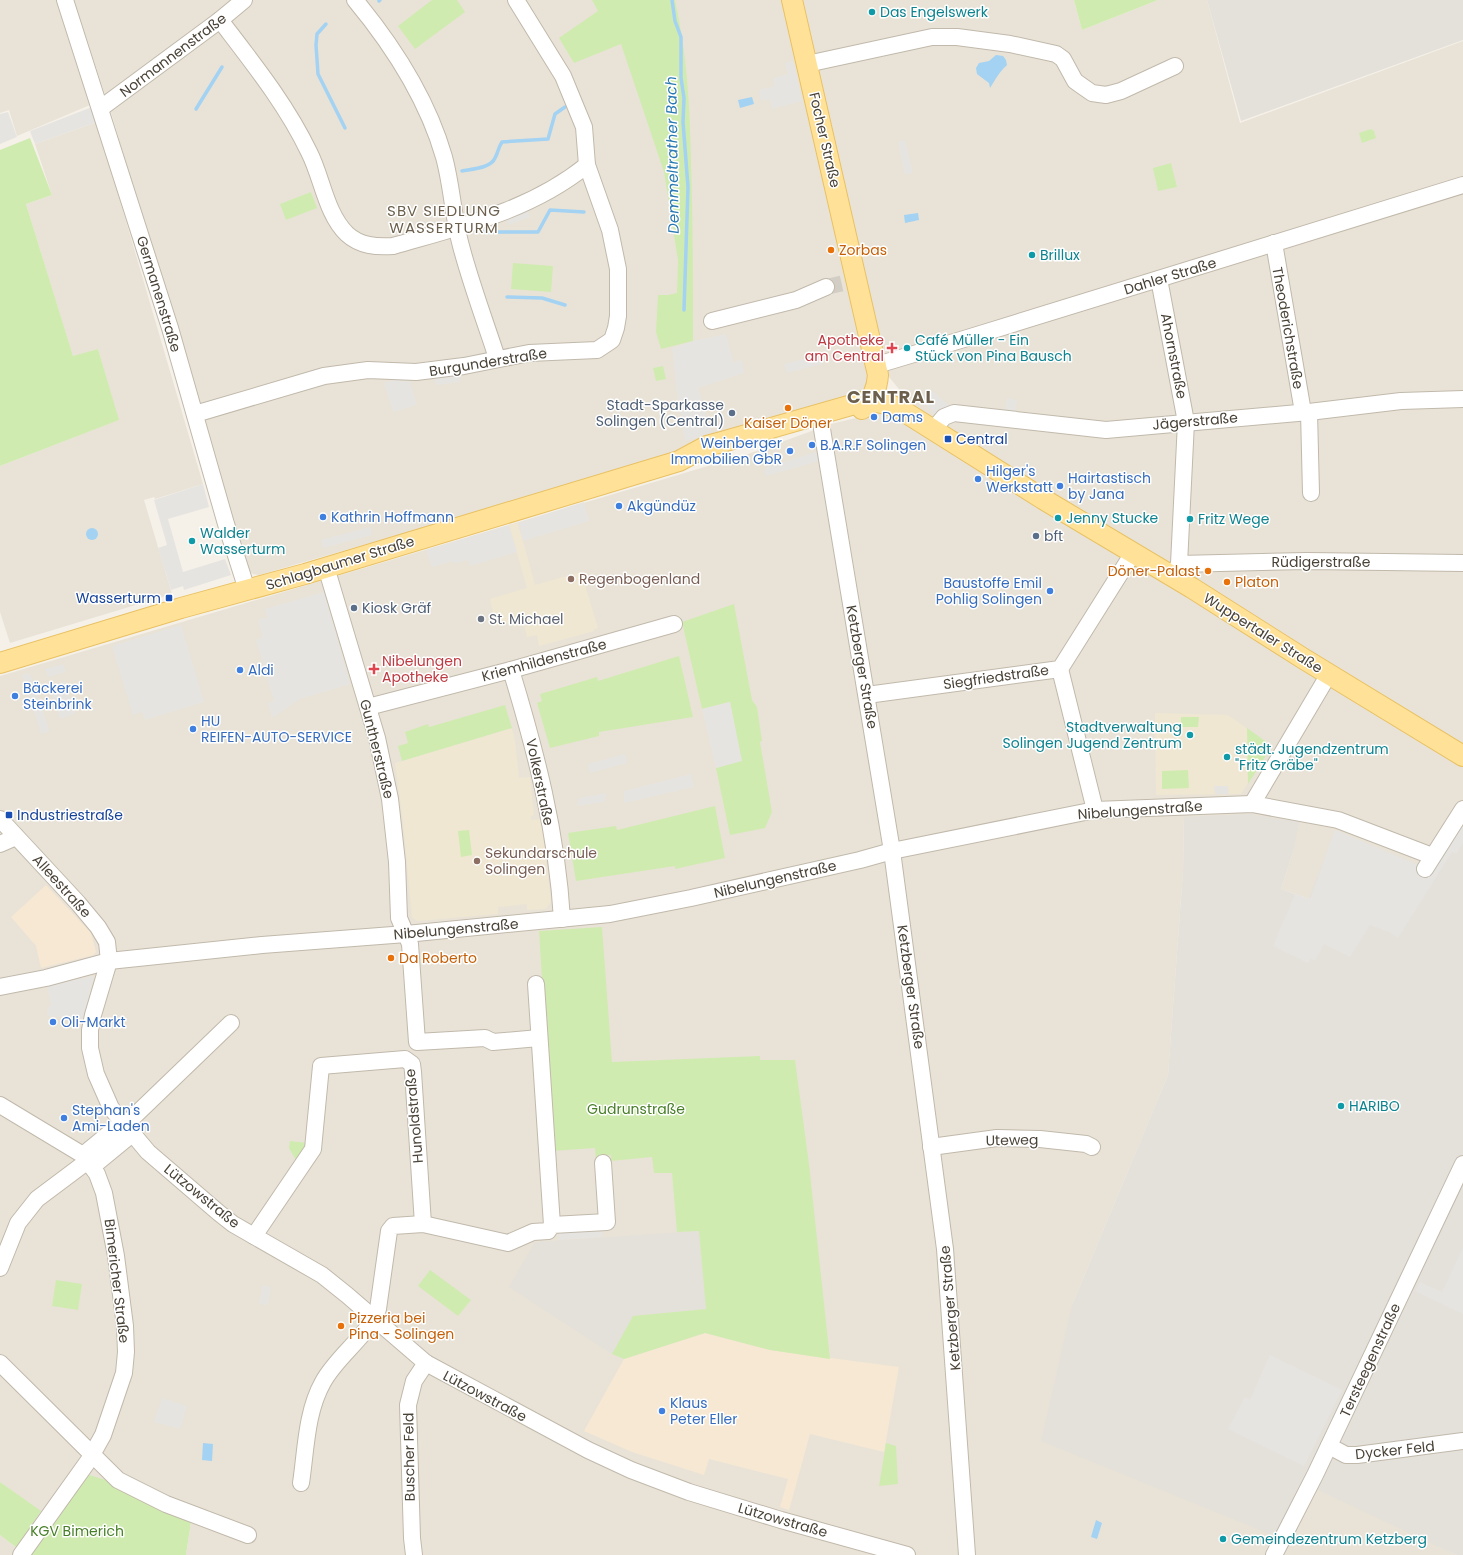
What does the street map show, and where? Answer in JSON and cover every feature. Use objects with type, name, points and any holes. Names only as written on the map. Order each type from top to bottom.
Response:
[{"type":"main road","name":"Focher Straße","points":[[792,0],[807,64],[850,282],[877,370],[892,399],[900,409]]},
{"type":"main road","name":"Focher Straße","points":[[869,401],[877,387],[877,370]]},
{"type":"main road","name":"Schlagbaumer Straße","points":[[0,663],[679,461],[707,446],[869,401],[884,402],[900,409]]},
{"type":"main road","name":"Schlagbaumer Straße","points":[[679,461],[695,460],[823,431],[864,408],[869,401]]},
{"type":"main road","name":"Schlagbaumer Straße","points":[[853,414],[889,408],[900,409]]},
{"type":"main road","name":"Wuppertaler Straße","points":[[900,409],[1042,499],[1133,553],[1176,570],[1329,674],[1463,756]]},
{"type":"street","name":"Germanenstraße","points":[[65,0],[101,108],[170,328],[226,524],[248,590]]},
{"type":"street","name":"Normannenstraße","points":[[101,108],[220,20],[244,0]]},
{"type":"street","points":[[355,0],[383,34],[424,104],[444,158],[464,259],[497,358]]},
{"type":"street","name":"Burgunderstraße","points":[[195,414],[324,376],[368,370],[416,372],[464,366],[497,358],[529,353],[597,350],[612,340],[618,316],[618,269],[610,230],[587,165],[584,127],[573,97],[554,58],[516,0]]},
{"type":"street","points":[[220,20],[282,105],[310,152],[327,201],[341,226],[347,234],[360,243],[378,247],[393,246],[458,228],[502,213],[533,201],[567,181],[587,165]]},
{"type":"street","points":[[807,64],[932,37],[957,37],[1010,44],[1056,54],[1063,59],[1076,80],[1082,86],[1092,93],[1106,95],[1121,91],[1175,66]]},
{"type":"street","name":"Dahler Straße","points":[[877,370],[1159,279],[1463,185]]},
{"type":"street","name":"Theoderichstraße","points":[[1274,243],[1306,412],[1311,494]]},
{"type":"street","name":"Ahornstraße","points":[[1159,279],[1186,422],[1176,570]]},
{"type":"street","points":[[712,321],[796,300],[826,287]]},
{"type":"street","name":"Jägerstraße","points":[[933,430],[944,417],[954,413],[1106,430],[1306,412],[1401,401],[1463,399]]},
{"type":"street","name":"Ketzberger Straße","points":[[823,431],[892,851],[932,1147],[945,1249],[950,1304],[967,1555]]},
{"type":"street","name":"Siegfriedstraße","points":[[867,695],[1060,669],[1133,553]]},
{"type":"street","name":"Rüdigerstraße","points":[[1176,570],[1307,561],[1463,563]]},
{"type":"street","name":"Guntherstraße","points":[[326,567],[377,738],[390,799],[397,862],[399,918],[406,934]]},
{"type":"street","name":"Kriemhildenstraße","points":[[368,707],[511,670],[674,624]]},
{"type":"street","points":[[1060,669],[1095,810]]},
{"type":"street","name":"Volkerstraße","points":[[511,670],[541,775],[549,813],[562,919]]},
{"type":"street","points":[[1252,804],[1329,674]]},
{"type":"street","name":"Nibelungenstraße","points":[[0,987],[54,976],[109,961],[262,945],[406,934],[610,914],[691,898],[860,860],[892,851],[1095,810],[1252,804],[1338,820],[1428,862],[1463,809]]},
{"type":"street","name":"Alleestraße","points":[[0,819],[98,927],[107,942],[109,961]]},
{"type":"street","points":[[0,844],[16,837]]},
{"type":"street","points":[[406,934],[410,944],[417,1042],[485,1038],[493,1042],[539,1038]]},
{"type":"street","name":"Lützowstraße","points":[[109,961],[90,1030],[90,1048],[96,1074],[103,1092],[111,1108],[126,1128],[148,1152],[233,1224],[322,1275],[426,1363],[550,1431],[631,1470],[733,1506],[907,1555]]},
{"type":"street","points":[[301,1483],[314,1400],[323,1381],[340,1357],[375,1319],[378,1309],[389,1231],[393,1226],[423,1224],[508,1244],[533,1232],[548,1231],[552,1225],[536,984]]},
{"type":"street","points":[[0,1268],[18,1223],[37,1199],[88,1160],[126,1128],[231,1023]]},
{"type":"street","name":"Hunoldstraße","points":[[254,1236],[313,1149],[321,1066],[405,1059],[412,1064],[413,1072],[423,1224]]},
{"type":"street","points":[[0,1105],[88,1160]]},
{"type":"street","name":"Uteweg","points":[[932,1147],[997,1138],[1040,1139],[1086,1144],[1092,1147]]},
{"type":"street","name":"Bimericher Straße","points":[[21,1555],[92,1455],[104,1435],[121,1382],[126,1352],[125,1326],[116,1256],[104,1193],[88,1160]]},
{"type":"street","points":[[552,1225],[608,1222],[603,1163]]},
{"type":"street","name":"Tersteegenstraße","points":[[1274,1555],[1329,1446],[1463,1164]]},
{"type":"street","points":[[0,1362],[118,1480],[166,1504],[248,1535]]},
{"type":"street","name":"Buscher Feld","points":[[414,1555],[412,1538],[408,1404],[414,1381],[426,1363]]},
{"type":"street","name":"Dycker Feld","points":[[1329,1446],[1346,1455],[1357,1455],[1463,1441]]},
{"type":"shaded area","points":[[0,0],[56,0],[90,105],[17,136],[9,110],[0,113]]},
{"type":"shaded area","points":[[74,0],[784,0],[871,380],[866,394],[412,531],[259,575],[253,574],[246,569],[242,563],[114,122]]},
{"type":"shaded area","points":[[803,0],[1074,0],[1082,30],[1158,0],[1207,0],[1240,123],[1463,41],[1463,818],[1428,871],[1335,830],[1310,899],[1281,889],[1294,849],[1184,817],[1183,871],[1168,1075],[1072,1305],[1310,1485],[1457,1555],[186,1555],[191,1522],[54,1522],[0,1482],[0,676],[748,454],[831,424],[876,413],[892,413],[904,395],[889,377],[882,356]],"holes":[[[1228,715],[1241,794],[1204,794]]]},
{"type":"shaded area","points":[[1207,0],[1463,0],[1463,40],[1241,121]]},
{"type":"shaded area","points":[[793,61],[802,101],[772,109],[770,99],[761,101],[759,90],[775,86],[773,78],[788,74],[785,63]]},
{"type":"shaded area","points":[[92,107],[97,122],[35,144],[30,131]]},
{"type":"shaded area","points":[[8,112],[17,137],[0,144],[0,114]]},
{"type":"shaded area","points":[[97,122],[203,484],[155,499],[154,497],[144,500],[172,594],[10,643],[0,612],[0,466],[118,420],[98,349],[73,357],[26,204],[52,195],[35,144]]},
{"type":"shaded area","points":[[905,140],[913,173],[905,175],[898,142]]},
{"type":"shaded area","points":[[527,208],[530,217],[509,225],[506,216]]},
{"type":"shaded area","points":[[726,334],[733,362],[742,360],[744,373],[698,388],[712,434],[685,441],[672,348],[693,341]]},
{"type":"shaded area","points":[[820,355],[822,364],[787,373],[784,364]]},
{"type":"shaded area","points":[[459,372],[460,382],[436,385],[434,376]]},
{"type":"shaded area","points":[[395,377],[401,379],[402,382],[409,380],[417,405],[393,412],[384,383],[391,381]]},
{"type":"shaded area","points":[[930,390],[953,409],[937,415],[921,401]]},
{"type":"shaded area","points":[[1007,398],[1017,400],[1014,418],[1005,416]]},
{"type":"shaded area","points":[[823,450],[826,459],[766,476],[764,470],[767,469],[767,467]]},
{"type":"shaded area","points":[[203,484],[209,507],[168,519],[183,572],[225,559],[231,575],[184,590],[183,586],[171,590],[158,548],[167,545],[154,500]]},
{"type":"shaded area","points":[[584,502],[589,521],[523,541],[518,523]]},
{"type":"shaded area","name":"Regenbogenland","points":[[518,523],[535,585],[581,572],[598,628],[594,629],[594,631],[539,646],[537,635],[527,637],[524,624],[514,627],[513,622],[496,626],[490,599],[527,588],[509,525]]},
{"type":"shaded area","points":[[509,525],[517,552],[470,566],[468,560],[454,564],[453,561],[432,567],[426,550]]},
{"type":"shaded area","points":[[370,527],[372,535],[323,548],[321,540]]},
{"type":"shaded area","points":[[324,592],[350,684],[300,699],[272,718],[268,703],[274,701],[256,640],[263,637],[258,620],[268,617],[265,609]]},
{"type":"shaded area","points":[[181,625],[204,702],[145,720],[142,712],[133,715],[112,646]]},
{"type":"shaded area","points":[[63,664],[66,672],[48,677],[45,669]]},
{"type":"shaded area","points":[[30,673],[50,731],[41,734],[22,675]]},
{"type":"shaded area","points":[[65,681],[75,714],[60,719],[49,687]]},
{"type":"shaded area","points":[[730,702],[742,761],[716,768],[702,709]]},
{"type":"shaded area","points":[[1155,713],[1228,715],[1272,746],[1241,794],[1156,795]]},
{"type":"shaded area","name":"Sekundarschule Solingen","points":[[512,728],[519,778],[530,777],[534,815],[531,816],[531,820],[541,819],[551,901],[546,909],[527,910],[527,904],[498,907],[498,914],[417,921],[412,917],[403,821],[395,763]]},
{"type":"shaded area","points":[[625,754],[627,763],[590,773],[588,764]]},
{"type":"shaded area","points":[[691,774],[694,787],[624,803],[624,791]]},
{"type":"shaded area","points":[[1214,786],[1228,786],[1229,794],[1215,794]]},
{"type":"shaded area","points":[[607,793],[604,802],[577,806],[579,798]]},
{"type":"shaded area","points":[[1463,812],[1463,843],[1456,854],[1452,852],[1398,938],[1389,932],[1370,925],[1350,957],[1324,944],[1315,961],[1311,959],[1308,963],[1273,946],[1295,894],[1310,899],[1335,830],[1418,865]]},
{"type":"shaded area","points":[[1250,814],[1299,822],[1294,849],[1281,889],[1309,899],[1335,830],[1418,865],[1463,818],[1463,1555],[1457,1555],[1430,1543],[1310,1486],[1282,1539],[1041,1441],[1072,1305],[1168,1075],[1183,871],[1184,817]]},
{"type":"shaded area","points":[[46,885],[91,933],[96,952],[94,955],[41,968],[36,946],[11,917]]},
{"type":"shaded area","points":[[94,976],[83,1019],[47,1016],[48,1007],[51,1006],[47,985]]},
{"type":"shaded area","points":[[602,1227],[602,1237],[559,1240],[558,1230]]},
{"type":"shaded area","points":[[699,1231],[706,1309],[633,1316],[612,1354],[509,1287],[535,1242]]},
{"type":"shaded area","points":[[1463,1247],[1463,1314],[1415,1291],[1420,1282],[1442,1292]]},
{"type":"shaded area","points":[[262,1285],[271,1287],[268,1305],[259,1304]]},
{"type":"shaded area","points":[[705,1333],[770,1350],[899,1367],[884,1452],[810,1434],[789,1510],[780,1507],[788,1479],[709,1459],[704,1475],[632,1452],[584,1431],[624,1359]]},
{"type":"shaded area","points":[[1270,1355],[1342,1390],[1304,1466],[1228,1429],[1245,1397],[1250,1400]]},
{"type":"shaded area","points":[[162,1398],[187,1406],[180,1429],[154,1422]]},
{"type":"shaded area","points":[[0,1535],[17,1548],[25,1555],[0,1555]]},
{"type":"green space","points":[[432,0],[457,0],[465,12],[415,49],[398,26]]},
{"type":"green space","points":[[592,0],[675,0],[679,20],[685,60],[690,121],[693,228],[693,341],[661,349],[656,332],[658,295],[677,293],[678,260],[664,172],[621,44],[574,63],[559,38],[598,11]]},
{"type":"green space","points":[[1074,0],[1158,0],[1082,30]]},
{"type":"green space","points":[[1371,129],[1374,131],[1376,138],[1362,143],[1359,133]]},
{"type":"green space","points":[[30,138],[52,195],[26,204],[73,356],[98,349],[119,420],[0,466],[0,150]]},
{"type":"green space","points":[[1171,163],[1177,187],[1158,191],[1153,168]]},
{"type":"green space","points":[[311,192],[317,208],[286,220],[280,204]]},
{"type":"green space","points":[[513,263],[553,266],[551,292],[511,289]]},
{"type":"green space","points":[[663,366],[666,379],[656,381],[653,368]]},
{"type":"green space","points":[[734,604],[752,700],[757,707],[762,741],[760,742],[772,812],[765,828],[730,835],[716,768],[741,760],[730,702],[702,709],[682,622]]},
{"type":"green space","points":[[679,656],[693,717],[599,732],[599,736],[550,748],[537,703],[542,701],[540,694],[597,677],[598,681]]},
{"type":"green space","points":[[505,705],[512,728],[402,761],[398,746],[408,743],[405,732],[428,724],[429,727]]},
{"type":"green space","points":[[1181,717],[1199,717],[1198,727],[1181,727]]},
{"type":"green space","points":[[1247,728],[1272,746],[1248,784]]},
{"type":"green space","points":[[1188,770],[1189,788],[1162,789],[1162,771]]},
{"type":"green space","points":[[715,806],[725,858],[675,869],[675,866],[576,881],[568,833],[616,826],[617,830]]},
{"type":"green space","points":[[469,830],[472,855],[461,857],[458,831]]},
{"type":"green space","name":"Gudrunstraße","points":[[602,927],[612,1062],[760,1056],[760,1060],[795,1060],[809,1164],[830,1359],[770,1350],[705,1333],[624,1359],[612,1354],[633,1316],[706,1309],[699,1231],[677,1232],[672,1173],[654,1173],[652,1157],[611,1161],[611,1155],[601,1156],[596,1162],[595,1148],[552,1151],[544,979],[542,979],[539,931]]},
{"type":"green space","points":[[290,1141],[308,1143],[298,1164],[289,1148]]},
{"type":"green space","points":[[430,1270],[471,1300],[458,1316],[418,1286]]},
{"type":"green space","points":[[56,1280],[82,1284],[78,1310],[52,1306]]},
{"type":"green space","points":[[886,1443],[896,1446],[898,1484],[879,1486]]},
{"type":"green space","name":"KGV Bimerich","points":[[89,1475],[116,1483],[191,1522],[186,1555],[29,1555]]},
{"type":"green space","points":[[0,1482],[41,1511],[17,1548],[0,1535]]},
{"type":"water","points":[[996,55],[1003,56],[1007,65],[990,88],[989,83],[977,74],[976,68],[979,63],[989,61]]},
{"type":"water","points":[[752,97],[754,104],[740,108],[738,100]]},
{"type":"water","points":[[918,213],[919,220],[905,223],[904,215]]},
{"type":"water","points":[[92,528],[96,530],[98,534],[96,538],[92,540],[88,538],[86,534],[88,530]]},
{"type":"water","points":[[203,1443],[213,1444],[212,1461],[202,1460]]},
{"type":"water","points":[[1096,1520],[1102,1523],[1097,1539],[1091,1537]]},
{"type":"waterway","name":"Demmeltrather Bach","points":[[672,0],[675,21],[681,37],[681,78],[684,98],[683,122],[688,187],[684,310]]},
{"type":"waterway","points":[[326,24],[317,34],[316,45],[318,74],[345,128]]},
{"type":"waterway","points":[[196,109],[222,67]]},
{"type":"waterway","points":[[462,171],[481,168],[490,164],[495,158],[502,142],[548,139],[555,114],[565,107]]},
{"type":"waterway","points":[[483,232],[538,232],[550,210],[584,212]]},
{"type":"waterway","points":[[507,297],[542,298],[565,305]]},
{"type":"tunnel","points":[[826,287],[844,283]]},
{"type":"place","name":"Das Engelswerk","points":[[872,12]]},
{"type":"place","name":"Zorbas","points":[[831,250]]},
{"type":"place","name":"Brillux","points":[[1032,255]]},
{"type":"place","name":"Apotheke am Central","points":[[892,348]]},
{"type":"place","name":"Café Müller - Ein Stück von Pina Bausch","points":[[907,348]]},
{"type":"place","name":"Kaiser Döner","points":[[788,408]]},
{"type":"place","name":"Stadt-Sparkasse Solingen (Central)","points":[[732,413]]},
{"type":"place","name":"Dams","points":[[874,417]]},
{"type":"place","name":"Central","points":[[948,439]]},
{"type":"place","name":"B.A.R.F Solingen","points":[[812,445]]},
{"type":"place","name":"Weinberger Immobilien GbR","points":[[790,451]]},
{"type":"place","name":"Hilger's Werkstatt","points":[[978,479]]},
{"type":"place","name":"Hairtastisch by Jana","points":[[1060,486]]},
{"type":"place","name":"Akgündüz","points":[[619,506]]},
{"type":"place","name":"Kathrin Hoffmann","points":[[323,517]]},
{"type":"place","name":"Jenny Stucke","points":[[1058,518]]},
{"type":"place","name":"Fritz Wege","points":[[1190,519]]},
{"type":"place","name":"bft","points":[[1036,536]]},
{"type":"place","name":"Walder Wasserturm","points":[[192,541]]},
{"type":"place","name":"Döner-Palast","points":[[1208,571]]},
{"type":"place","name":"Regenbogenland","points":[[571,579]]},
{"type":"place","name":"Platon","points":[[1227,582]]},
{"type":"place","name":"Baustoffe Emil Pohlig Solingen","points":[[1050,591]]},
{"type":"place","name":"Wasserturm","points":[[169,598]]},
{"type":"place","name":"Kiosk Gräf","points":[[354,608]]},
{"type":"place","name":"St. Michael","points":[[481,619]]},
{"type":"place","name":"Nibelungen Apotheke","points":[[374,669]]},
{"type":"place","name":"Aldi","points":[[240,670]]},
{"type":"place","name":"Bäckerei Steinbrink","points":[[15,696]]},
{"type":"place","name":"HU REIFEN-AUTO-SERVICE","points":[[193,729]]},
{"type":"place","name":"Stadtverwaltung Solingen Jugend Zentrum","points":[[1190,735]]},
{"type":"place","name":"städt. Jugendzentrum \"Fritz Gräbe\"","points":[[1227,757]]},
{"type":"place","name":"Industriestraße","points":[[9,815]]},
{"type":"place","name":"Sekundarschule Solingen","points":[[477,861]]},
{"type":"place","name":"Da Roberto","points":[[391,958]]},
{"type":"place","name":"Oli-Markt","points":[[53,1022]]},
{"type":"place","name":"HARIBO","points":[[1341,1106]]},
{"type":"place","name":"Stephan's Ami-Laden","points":[[64,1118]]},
{"type":"place","name":"Pizzeria bei Pina - Solingen","points":[[341,1326]]},
{"type":"place","name":"Klaus Peter Eller","points":[[662,1411]]},
{"type":"place","name":"Gemeindezentrum Ketzberg","points":[[1223,1539]]},
{"type":"district","name":"SBV SIEDLUNG WASSERTURM","points":[[444,218]]},
{"type":"district","name":"CENTRAL","points":[[891,396]]}]
